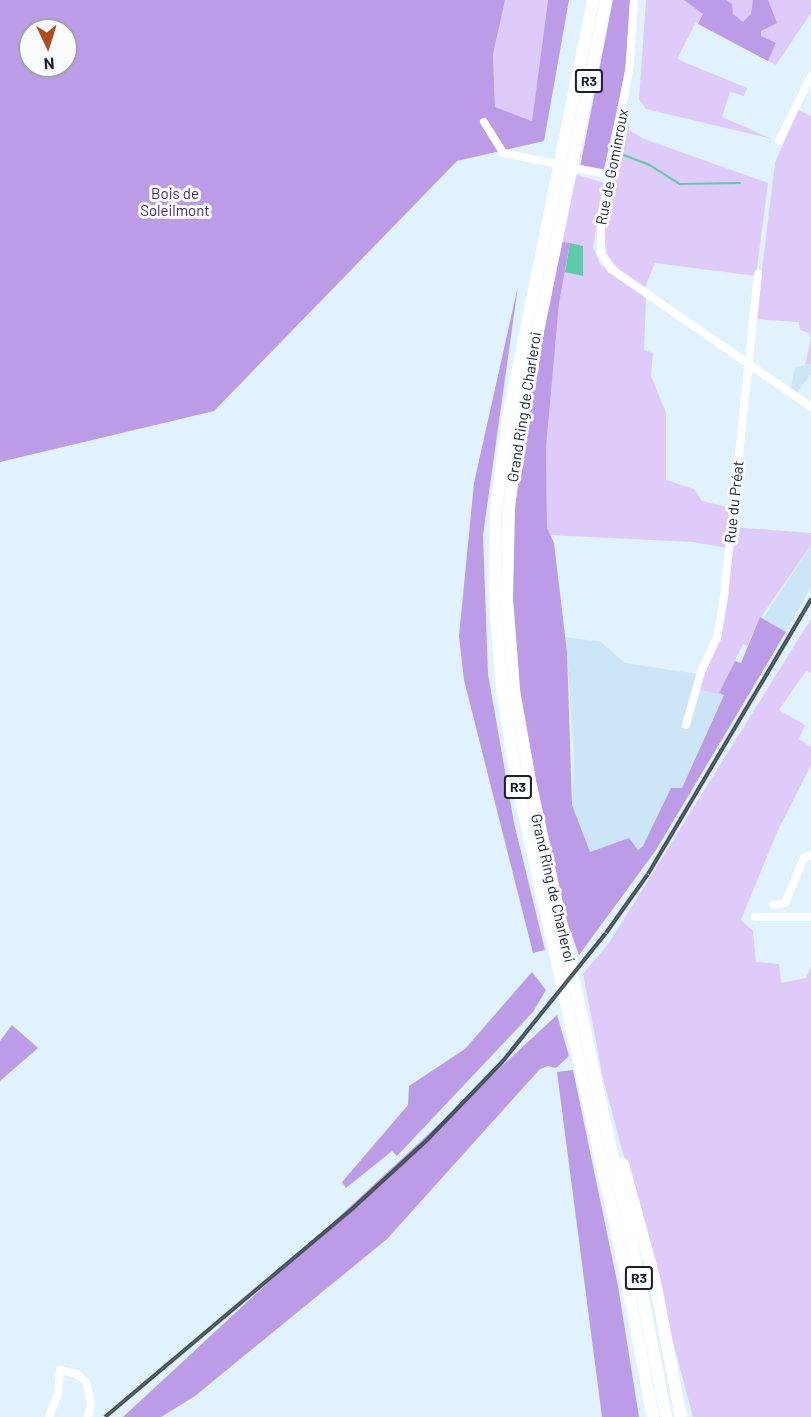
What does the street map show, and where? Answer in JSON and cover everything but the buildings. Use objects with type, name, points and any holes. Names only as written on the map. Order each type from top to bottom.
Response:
[{"type":"highway","name":"Grand Ring de Charleroi","points":[[593,0],[513,464],[507,598],[514,690],[527,769],[610,1139],[666,1417]]},
{"type":"highway","name":"Grand Ring de Charleroi","points":[[606,0],[564,167],[501,463],[494,554],[497,646],[517,782],[620,1246],[653,1417]]},
{"type":"highway","points":[[610,1139],[620,1157],[646,1246],[681,1417]]},
{"type":"street","name":"Rue de Gominroux","points":[[634,0],[629,70],[599,237],[601,252],[611,269],[811,407]]},
{"type":"street","points":[[779,141],[811,76]]},
{"type":"street","points":[[484,122],[503,153],[610,175]]},
{"type":"street","name":"Rue du Préat","points":[[686,725],[701,672],[717,638],[758,274]]},
{"type":"street","points":[[773,905],[785,903],[804,858],[811,855]]},
{"type":"street","points":[[755,917],[811,917]]},
{"type":"street","points":[[49,1417],[58,1394],[60,1370],[77,1374],[86,1382],[91,1404],[88,1417]]},
{"type":"shaded area","points":[[505,0],[548,0],[532,121],[495,107],[493,55]]},
{"type":"shaded area","points":[[646,0],[811,0],[811,13],[776,65],[696,22],[677,59],[747,88],[744,96],[730,92],[722,117],[772,139],[646,109],[639,99]]},
{"type":"shaded area","points":[[798,110],[811,116],[811,338],[809,333],[800,330],[799,322],[756,319],[775,163]]},
{"type":"shaded area","points":[[627,113],[629,130],[644,139],[768,183],[756,276],[655,263],[645,287],[619,269],[607,255],[603,228]]},
{"type":"shaded area","points":[[578,175],[604,183],[593,247],[600,264],[646,298],[644,350],[653,353],[651,376],[666,413],[666,480],[694,489],[702,501],[731,508],[727,548],[693,542],[550,535],[547,528],[546,448],[559,304],[570,244],[562,242],[574,176]]},
{"type":"shaded area","points":[[570,243],[583,246],[583,276],[565,272]]},
{"type":"shaded area","points":[[811,338],[811,364],[805,365]]},
{"type":"shaded area","points":[[811,364],[811,374],[795,395],[790,392],[795,367]]},
{"type":"shaded area","points":[[733,527],[811,533],[811,545],[760,618],[747,646],[743,644],[719,694],[696,689],[719,633]]},
{"type":"shaded area","points":[[811,545],[811,587],[786,632],[763,619]]},
{"type":"shaded area","points":[[811,619],[811,673],[806,671],[779,710],[805,725],[799,739],[811,747],[811,765],[777,832],[741,920],[753,931],[756,962],[779,964],[781,983],[806,978],[811,967],[811,1417],[693,1417],[603,1078],[583,974],[609,943]]},
{"type":"shaded area","points":[[566,637],[601,642],[625,663],[698,674],[696,689],[724,694],[682,788],[671,788],[650,837],[638,850],[605,847],[590,852],[580,829],[572,805],[574,757]]},
{"type":"green space","name":"Bois de Soleilmont","points":[[0,0],[505,0],[493,55],[495,107],[532,121],[548,0],[569,0],[544,141],[457,161],[214,411],[0,462]]},
{"type":"green space","points":[[613,0],[630,0],[625,72],[603,174],[580,167]]},
{"type":"green space","points":[[684,0],[726,0],[732,4],[733,14],[743,22],[751,14],[753,0],[768,0],[777,23],[761,31],[761,36],[776,43],[768,61],[698,24],[703,14]]},
{"type":"green space","points":[[562,242],[570,243],[559,304],[546,448],[547,528],[554,543],[567,652],[572,805],[590,852],[629,838],[638,850],[643,846],[671,788],[682,788],[724,695],[719,693],[735,661],[741,663],[760,617],[786,632],[656,850],[579,955],[564,913],[514,690],[510,565],[520,434]]},
{"type":"green space","points":[[518,286],[483,535],[488,674],[514,823],[545,950],[533,953],[464,680],[459,636],[474,483]]},
{"type":"green space","points":[[532,972],[546,990],[533,1012],[397,1156],[392,1151],[346,1188],[342,1182],[408,1105],[409,1086],[465,1049]]},
{"type":"green space","points":[[557,1015],[569,1056],[556,1068],[548,1066],[540,1069],[387,1239],[195,1396],[161,1417],[123,1417]]},
{"type":"green space","points":[[12,1025],[38,1048],[0,1081],[0,1041]]},
{"type":"green space","points":[[573,1070],[618,1286],[639,1417],[602,1417],[557,1072]]},
{"type":"waterway","points":[[624,155],[648,164],[680,184],[740,183]]},
{"type":"railway","points":[[105,1417],[352,1209],[427,1140],[503,1061],[606,933],[648,874],[811,599]]}]
